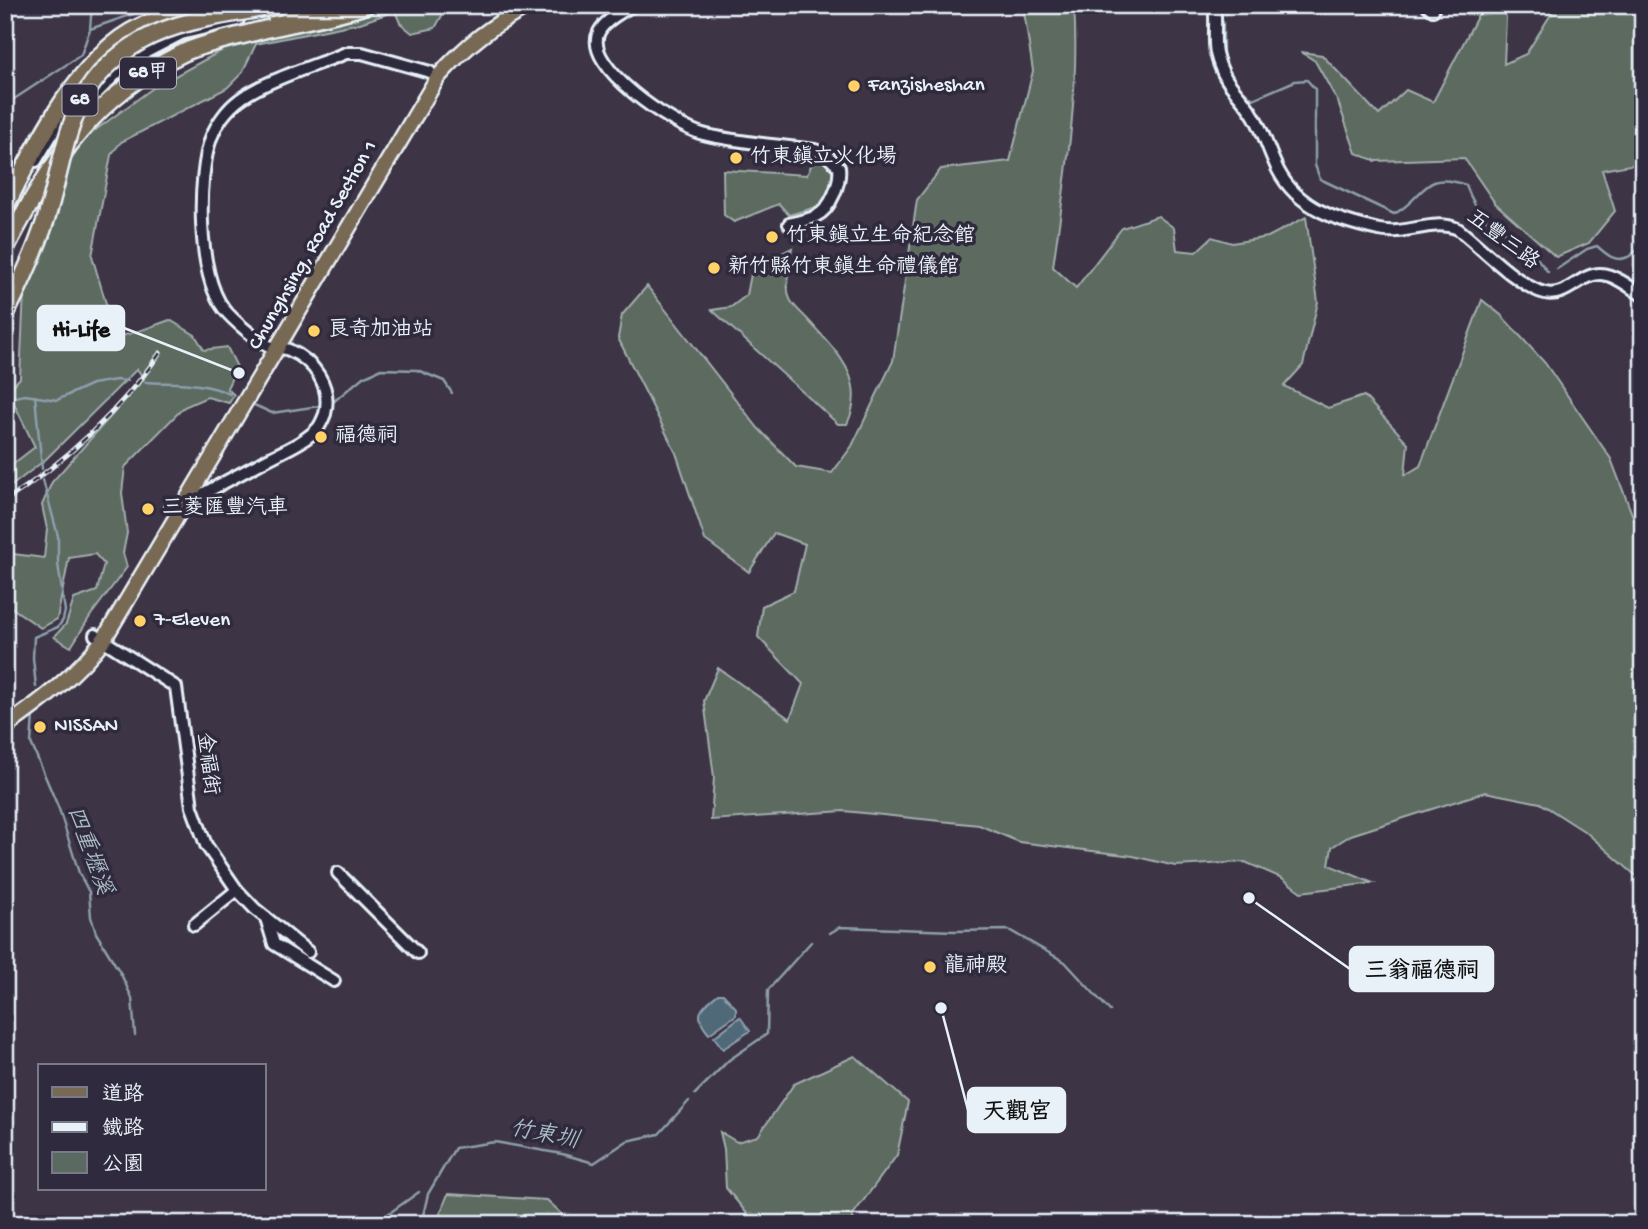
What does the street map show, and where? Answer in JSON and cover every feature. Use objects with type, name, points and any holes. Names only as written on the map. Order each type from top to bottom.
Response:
[{"type":"highway","name":"68","points":[[5,207],[71,91],[102,56],[137,29],[173,15],[224,5]]},
{"type":"highway","name":"68","points":[[5,315],[26,274],[45,221],[68,129],[81,97],[95,78],[141,40],[177,26],[278,5]]},
{"type":"highway","name":"68甲","points":[[5,226],[26,188],[61,139],[98,97],[124,75],[183,42],[321,5]]},
{"type":"highway","name":"68甲","points":[[5,249],[36,190],[68,144],[106,103],[131,82],[187,51],[366,5]]},
{"type":"main road","name":"Chunghsing, Road Section 1","points":[[273,347],[430,72],[459,40],[476,26],[513,5]]},
{"type":"main road","name":"Chunghsing, Road Section 1","points":[[5,727],[50,695],[85,663],[438,77],[484,31],[531,5]]},
{"type":"main road","name":"Chunghsing, Road Section 1","points":[[5,718],[46,689],[99,637]]},
{"type":"street","points":[[5,214],[75,95],[91,75],[129,61],[163,41],[278,5]]},
{"type":"street","points":[[216,25],[302,5]]},
{"type":"street","points":[[633,5],[604,26],[599,32],[597,43],[603,62],[642,99],[670,118],[702,133],[815,150],[824,153],[839,167],[840,178],[835,192],[819,215],[789,225]]},
{"type":"street","name":"五豐三路","points":[[1214,5],[1214,40],[1224,77],[1253,114],[1279,172],[1291,191],[1304,202],[1333,218],[1383,231],[1447,225],[1458,229],[1502,266],[1541,292],[1557,293],[1594,275],[1603,274],[1630,286],[1643,296]]},
{"type":"street","points":[[178,506],[297,444],[320,426],[326,407],[326,396],[319,373],[300,356],[287,349],[273,347],[233,319],[223,307],[207,273],[203,199],[205,166],[211,138],[223,115],[253,90],[346,53],[362,53],[430,72]]},
{"type":"street","name":"金福街","points":[[99,637],[176,687],[192,807],[206,845],[237,890],[266,918],[309,952]]},
{"type":"street","points":[[338,873],[418,953]]},
{"type":"street","points":[[194,925],[237,890]]},
{"type":"street","name":"金福街","points":[[266,918],[274,944],[334,981]]},
{"type":"green space","points":[[386,5],[448,5],[435,28],[412,33],[400,23],[395,11],[360,23],[256,44],[242,73],[227,88],[121,142],[111,155],[92,256],[107,307],[85,313],[89,337],[119,336],[170,320],[195,335],[204,350],[227,347],[237,367],[227,388],[234,395],[229,403],[207,397],[184,407],[125,467],[122,493],[127,533],[123,553],[127,567],[71,647],[54,637],[66,624],[74,599],[97,591],[104,564],[95,554],[69,558],[57,619],[41,628],[5,603],[5,553],[44,558],[47,529],[42,505],[52,482],[144,379],[137,369],[46,459],[5,491],[5,470],[35,447],[8,391],[20,378],[24,291],[47,244],[65,172],[82,140],[153,88],[237,42]]},
{"type":"green space","points":[[1023,5],[1074,5],[1073,103],[1053,267],[1076,288],[1122,228],[1158,216],[1174,228],[1177,250],[1196,252],[1212,237],[1232,243],[1268,237],[1306,217],[1318,302],[1303,365],[1284,386],[1328,408],[1364,396],[1408,443],[1405,475],[1420,466],[1482,300],[1501,315],[1545,363],[1611,459],[1643,543],[1643,879],[1587,833],[1540,803],[1485,792],[1351,835],[1332,847],[1329,865],[1373,883],[1301,892],[1282,878],[1245,862],[1175,866],[1133,856],[1019,842],[979,825],[844,811],[711,820],[714,777],[704,701],[718,668],[790,719],[803,684],[758,637],[762,606],[794,591],[805,544],[774,533],[749,572],[705,540],[676,453],[618,338],[622,315],[647,286],[758,428],[796,467],[832,473],[852,446],[893,361],[917,200],[941,169],[1010,161],[1033,71]]},
{"type":"green space","points":[[1534,5],[1643,5],[1643,181],[1635,164],[1602,170],[1615,211],[1589,243],[1556,257],[1495,203],[1464,158],[1376,161],[1356,153],[1338,102],[1315,61],[1301,52],[1322,55],[1379,115],[1406,90],[1433,102],[1480,11],[1500,7],[1506,17],[1504,64],[1526,54],[1553,11]]},
{"type":"green space","points":[[816,154],[828,161],[835,171],[833,184],[820,206],[789,215],[779,204],[734,222],[724,215],[723,170],[807,175]]},
{"type":"green space","points":[[792,248],[787,282],[791,301],[830,344],[852,380],[853,408],[847,424],[838,424],[712,310],[731,307],[747,295],[752,269]]},
{"type":"green space","points":[[855,1056],[908,1102],[897,1155],[852,1216],[856,1224],[750,1224],[749,1216],[726,1188],[724,1149],[720,1132],[737,1142],[758,1136],[794,1084]]},
{"type":"green space","points":[[448,1194],[547,1200],[573,1224],[436,1224]]},
{"type":"water","points":[[718,994],[723,994],[736,1008],[736,1015],[709,1034],[700,1016],[707,1003]]},
{"type":"water","points":[[740,1017],[750,1031],[723,1049],[714,1037]]},
{"type":"waterway","points":[[5,105],[81,55],[90,29],[92,5]]},
{"type":"waterway","points":[[90,29],[159,5]]},
{"type":"waterway","points":[[1226,14],[1228,5]]},
{"type":"waterway","points":[[1223,22],[1223,58]]},
{"type":"waterway","points":[[1234,82],[1253,99],[1295,81],[1307,80],[1315,89],[1315,165],[1320,179],[1394,214],[1432,183],[1452,181],[1466,185],[1486,220],[1502,231],[1521,238],[1548,272]]},
{"type":"waterway","points":[[1557,269],[1587,249],[1597,246],[1611,257],[1619,259],[1628,257],[1643,247]]},
{"type":"waterway","points":[[332,403],[363,377],[381,369],[417,370],[444,381],[452,393]]},
{"type":"waterway","points":[[5,399],[25,395],[57,400],[92,384],[128,381]]},
{"type":"waterway","points":[[145,382],[199,385],[230,394]]},
{"type":"waterway","name":"四重壢溪","points":[[35,396],[42,469]]},
{"type":"waterway","points":[[252,404],[272,413],[319,406]]},
{"type":"waterway","name":"四重壢溪","points":[[36,687],[34,637],[58,627],[65,611],[58,564],[58,536],[43,480]]},
{"type":"waterway","name":"四重壢溪","points":[[33,715],[31,743],[59,809],[79,873],[89,892],[91,917],[96,933],[132,998],[135,1035]]},
{"type":"waterway","name":"竹東圳","points":[[830,933],[840,927],[1009,930],[1065,962],[1110,1011]]},
{"type":"waterway","name":"竹東圳","points":[[695,1094],[729,1060],[767,1034],[768,990],[811,942]]},
{"type":"waterway","name":"竹東圳","points":[[421,1224],[428,1194],[455,1148],[495,1142],[562,1154],[594,1163],[627,1141],[659,1134],[689,1101]]},
{"type":"waterway","points":[[374,1224],[419,1192]]},
{"type":"railway","points":[[5,501],[48,470],[90,434],[127,395],[160,353]]},
{"type":"place","name":"Fanzisheshan","points":[[854,86]]},
{"type":"place","name":"竹東鎮立火化場","points":[[736,158]]},
{"type":"place","name":"竹東鎮立生命紀念館","points":[[772,237]]},
{"type":"place","name":"新竹縣竹東鎮生命禮儀館","points":[[714,268]]},
{"type":"place","name":"良奇加油站","points":[[314,331]]},
{"type":"place","name":"Hi-Life","points":[[239,373]]},
{"type":"place","name":"福德祠","points":[[321,437]]},
{"type":"place","name":"三菱匯豐汽車","points":[[148,509]]},
{"type":"place","name":"7-Eleven","points":[[140,621]]},
{"type":"place","name":"NISSAN","points":[[40,727]]},
{"type":"place","name":"三翁福德祠","points":[[1249,898]]},
{"type":"place","name":"龍神殿","points":[[930,967]]},
{"type":"place","name":"天觀宮","points":[[941,1008]]}]
